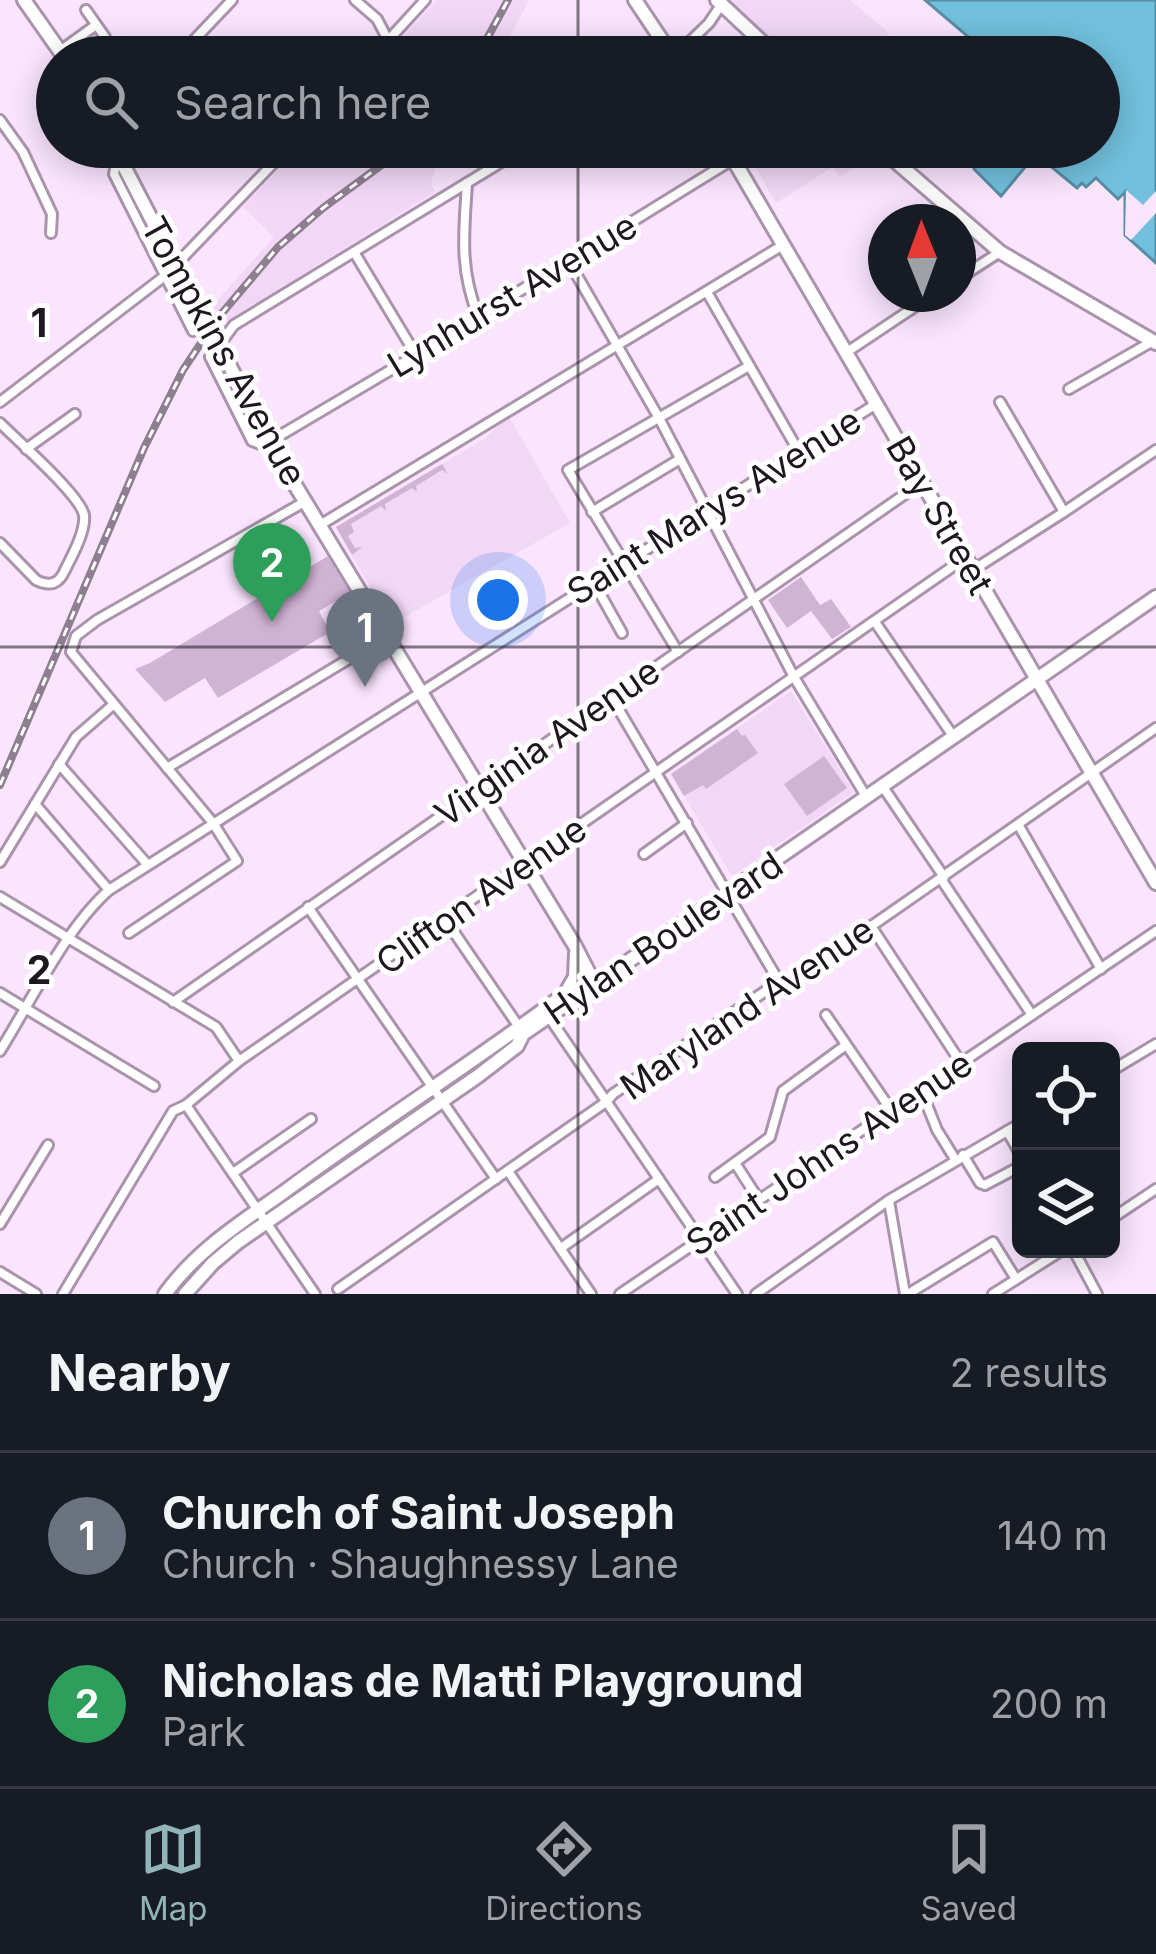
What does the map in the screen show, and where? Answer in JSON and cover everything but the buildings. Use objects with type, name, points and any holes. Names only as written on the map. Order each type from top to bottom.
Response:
[{"type":"main road","points":[[24,0],[49,36]]},
{"type":"main road","points":[[634,0],[659,36]]},
{"type":"main road","points":[[719,2],[755,36]]},
{"type":"main road","name":"Tompkins Avenue","points":[[125,168],[172,259],[173,275],[205,319],[216,354],[595,985]]},
{"type":"main road","name":"Bay Street","points":[[739,168],[1156,882]]},
{"type":"main road","points":[[903,168],[1000,252],[1155,342]]},
{"type":"main road","name":"Hylan Boulevard","points":[[165,1294],[217,1238],[517,1046],[522,1031],[728,895],[1156,597]]},
{"type":"main road","points":[[522,1031],[568,991],[575,977],[575,946]]},
{"type":"main road","name":"Hylan Boulevard","points":[[190,1292],[223,1254],[438,1095]]},
{"type":"street","points":[[198,36],[232,0]]},
{"type":"street","points":[[392,36],[425,0]]},
{"type":"street","points":[[696,36],[709,23],[719,2]]},
{"type":"street","points":[[352,3],[377,19],[386,36]]},
{"type":"street","points":[[86,10],[104,36]]},
{"type":"street","points":[[83,36],[96,25]]},
{"type":"street","points":[[0,120],[23,152],[52,214],[51,233]]},
{"type":"street","points":[[114,168],[173,275],[193,331]]},
{"type":"street","points":[[0,402],[173,275],[270,168]]},
{"type":"street","points":[[216,354],[235,325],[492,168]]},
{"type":"street","name":"Lynhurst Avenue","points":[[269,442],[721,168]]},
{"type":"street","points":[[467,183],[462,255],[478,316]]},
{"type":"street","points":[[320,525],[783,245]]},
{"type":"street","points":[[354,252],[416,355]]},
{"type":"street","points":[[976,267],[1000,252]]},
{"type":"street","points":[[568,260],[709,510],[794,677],[867,798]]},
{"type":"street","points":[[706,292],[799,452]]},
{"type":"street","points":[[845,352],[906,312]]},
{"type":"street","points":[[1069,389],[1155,342]]},
{"type":"street","points":[[678,652],[568,470],[749,366]]},
{"type":"street","points":[[1000,402],[1064,512]]},
{"type":"street","name":"Saint Marys Avenue","points":[[0,1051],[68,939],[109,890],[876,404]]},
{"type":"street","points":[[26,449],[75,414]]},
{"type":"street","points":[[0,423],[78,502],[85,523],[63,576],[54,584],[36,580],[0,543]]},
{"type":"street","name":"Clifton Avenue","points":[[63,1294],[172,1111],[875,622],[1064,512],[1156,450]]},
{"type":"street","points":[[592,512],[680,459]]},
{"type":"street","name":"Virginia Avenue","points":[[173,1002],[921,483]]},
{"type":"street","points":[[129,933],[238,861],[213,823],[71,652],[76,636],[306,502]]},
{"type":"street","points":[[593,581],[622,633]]},
{"type":"street","points":[[875,622],[954,737]]},
{"type":"street","points":[[167,768],[387,636]]},
{"type":"street","points":[[612,698],[781,985]]},
{"type":"street","points":[[0,862],[76,737],[113,704]]},
{"type":"street","name":"Maryland Avenue","points":[[338,1288],[613,1094],[770,988],[791,982],[1156,728]]},
{"type":"street","points":[[59,764],[147,864]]},
{"type":"street","points":[[883,788],[1032,1016]]},
{"type":"street","points":[[35,804],[109,890]]},
{"type":"street","points":[[644,854],[687,823]]},
{"type":"street","points":[[1019,826],[1101,969]]},
{"type":"street","points":[[0,897],[216,1027],[239,1061]]},
{"type":"street","points":[[308,907],[496,1179]]},
{"type":"street","points":[[445,920],[522,1031]]},
{"type":"street","points":[[871,926],[961,1063]]},
{"type":"street","name":"Saint Johns Avenue","points":[[620,1294],[1156,931]]},
{"type":"street","points":[[0,993],[154,1086]]},
{"type":"street","points":[[826,1015],[891,1110]]},
{"type":"street","points":[[549,1017],[737,1294]]},
{"type":"street","points":[[1120,1066],[1156,1044]]},
{"type":"street","points":[[715,1177],[770,1137],[783,1090],[846,1045]]},
{"type":"street","points":[[921,1090],[937,1130],[980,1183],[985,1185],[1012,1171]]},
{"type":"street","points":[[186,1105],[315,1294]]},
{"type":"street","points":[[233,1173],[311,1119]]},
{"type":"street","points":[[756,1294],[889,1201],[1012,1128]]},
{"type":"street","points":[[1007,1131],[1018,1150]]},
{"type":"street","points":[[0,1224],[48,1144]]},
{"type":"street","points":[[735,1163],[759,1200]]},
{"type":"street","points":[[508,1171],[591,1294]]},
{"type":"street","points":[[561,1249],[659,1179]]},
{"type":"street","points":[[1120,1213],[1156,1189]]},
{"type":"street","points":[[889,1201],[906,1294],[993,1242],[1016,1279]]},
{"type":"street","points":[[993,1294],[1052,1258]]},
{"type":"street","points":[[1074,1258],[1097,1294]]},
{"type":"street","points":[[0,1272],[36,1294]]},
{"type":"street","points":[[178,1276],[190,1292]]},
{"type":"shaded area","points":[[437,0],[529,0],[510,36],[404,36]]},
{"type":"shaded area","points":[[728,0],[850,0],[889,33],[886,36],[768,36]]},
{"type":"shaded area","points":[[280,168],[435,168],[431,184],[435,192],[220,325],[211,308],[274,237],[243,207]]},
{"type":"shaded area","points":[[756,168],[831,168],[776,203]]},
{"type":"shaded area","points":[[509,417],[570,523],[392,624],[336,528],[484,439]]},
{"type":"shaded area","points":[[442,464],[448,474],[442,470],[416,486],[417,492],[412,488],[385,504],[386,511],[381,506],[351,524],[354,532],[348,536],[355,548],[362,547],[352,555],[336,527]]},
{"type":"shaded area","points":[[328,556],[350,593],[319,611],[330,632],[218,698],[205,678],[165,702],[135,669],[150,663]]},
{"type":"shaded area","points":[[801,577],[820,605],[831,599],[851,627],[832,639],[811,611],[787,628],[768,600]]},
{"type":"shaded area","points":[[791,691],[854,792],[732,876],[671,774]]},
{"type":"shaded area","points":[[737,729],[758,753],[706,789],[703,785],[684,796],[671,774]]},
{"type":"shaded area","points":[[824,756],[847,788],[807,816],[784,784]]},
{"type":"shaded area","points":[[426,1103],[278,1209],[320,1173]]},
{"type":"water","points":[[925,0],[1156,0],[1156,263],[1125,235],[1125,192],[1118,199],[1096,178],[1077,188],[1053,168],[1120,168],[1120,36],[967,36]]},
{"type":"water","points":[[975,168],[1024,168],[1001,196]]},
{"type":"pier","points":[[1126,190],[1143,205],[1156,191],[1156,213],[1131,240],[1125,235]]},
{"type":"railway","points":[[488,36],[508,0]]},
{"type":"railway","points":[[0,785],[144,448],[183,370],[217,319],[278,247],[377,168]]},
{"type":"place","name":"Nicholas de Matti Playground","points":[[272,622]]},
{"type":"place","name":"Church of Saint Joseph","points":[[365,687]]}]
